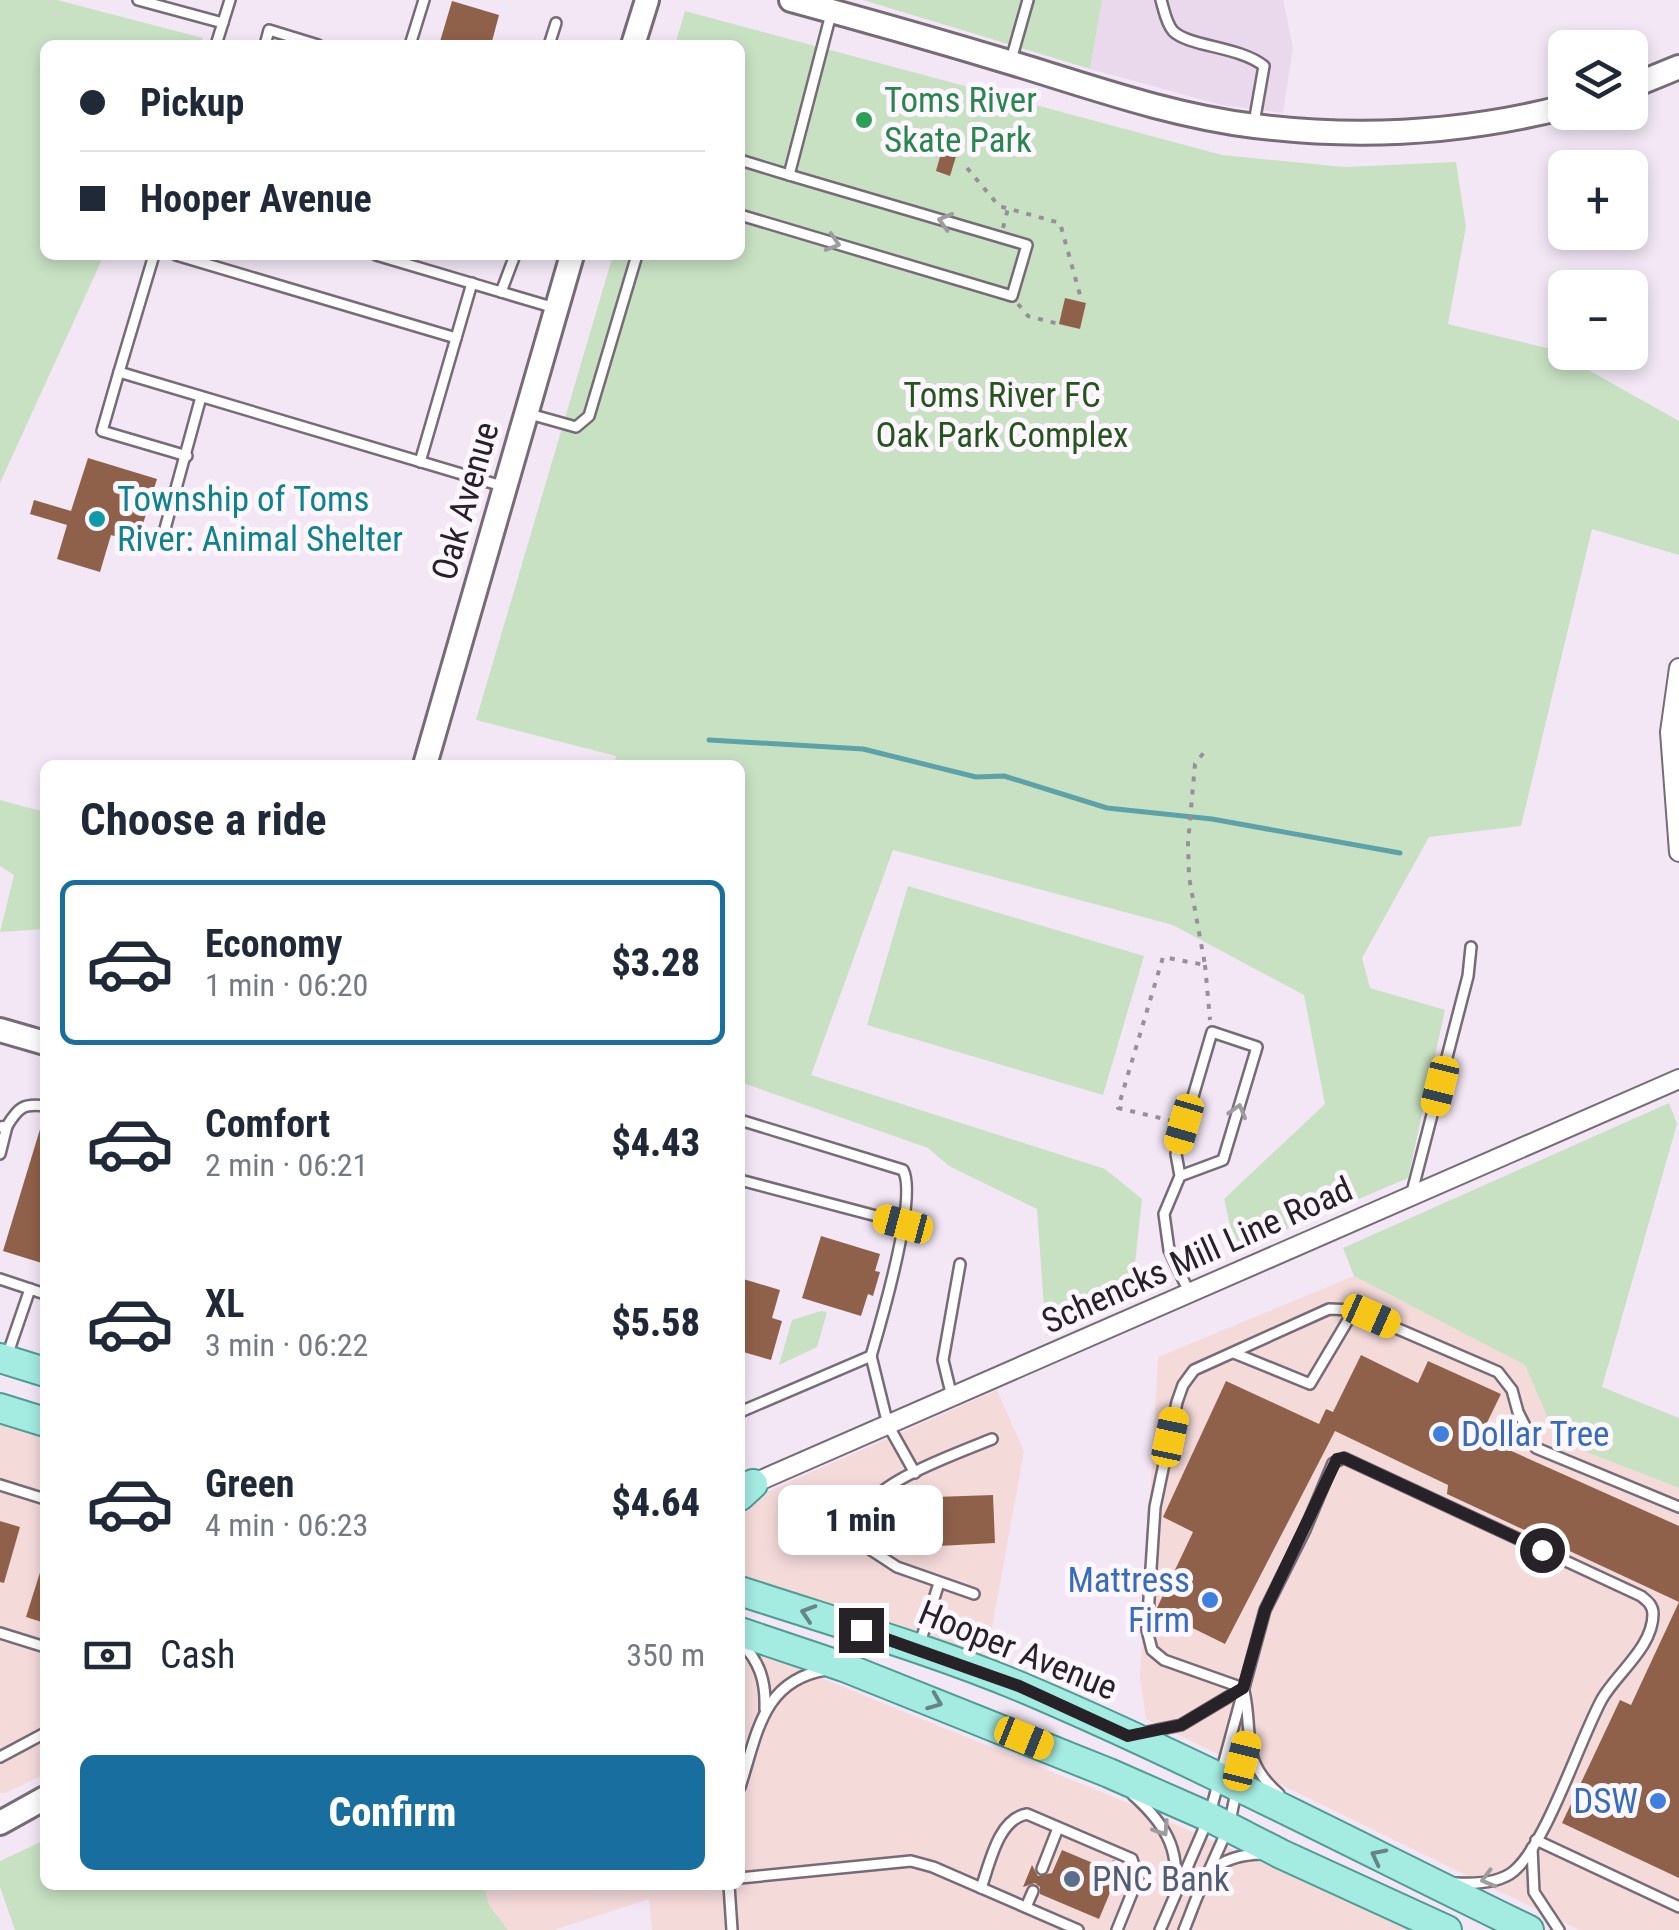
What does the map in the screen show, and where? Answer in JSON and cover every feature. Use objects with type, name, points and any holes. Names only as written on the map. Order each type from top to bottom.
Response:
[{"type":"main road","points":[[2,1359],[40,1370]]},
{"type":"main road","points":[[0,1408],[40,1420]]},
{"type":"main road","name":"Hooper Avenue","points":[[745,1593],[919,1648],[1019,1686],[1529,1930]]},
{"type":"main road","points":[[745,1634],[844,1667],[1109,1773],[1447,1930]]},
{"type":"street","points":[[635,40],[646,0]]},
{"type":"street","points":[[792,0],[1103,91],[1253,126],[1387,133],[1503,121],[1548,111]]},
{"type":"street","points":[[1648,79],[1679,67]]},
{"type":"street","name":"Oak Avenue","points":[[426,760],[570,260]]},
{"type":"street","points":[[1678,678],[1670,732],[1679,852]]},
{"type":"street","points":[[0,1030],[40,1042]]},
{"type":"street","name":"Schencks Mill Line Road","points":[[745,1490],[1679,1079]]},
{"type":"street","points":[[0,1823],[40,1801]]},
{"type":"lane","points":[[138,0],[223,23]]},
{"type":"lane","points":[[180,12],[183,0]]},
{"type":"lane","points":[[218,40],[230,0]]},
{"type":"lane","points":[[412,40],[424,0]]},
{"type":"lane","points":[[1011,62],[1028,0]]},
{"type":"lane","points":[[1162,0],[1167,22],[1176,34],[1250,55],[1264,66],[1253,126]]},
{"type":"lane","points":[[789,175],[832,11]]},
{"type":"lane","points":[[551,40],[556,23]]},
{"type":"lane","points":[[266,40],[269,30],[302,40]]},
{"type":"lane","points":[[745,162],[1027,246],[1012,296],[745,217]]},
{"type":"lane","points":[[153,260],[102,431],[187,456]]},
{"type":"lane","points":[[193,260],[456,338]]},
{"type":"lane","points":[[393,260],[556,308]]},
{"type":"lane","points":[[501,292],[513,260]]},
{"type":"lane","points":[[526,413],[576,427],[589,416],[636,260]]},
{"type":"lane","points":[[420,462],[472,284]]},
{"type":"lane","points":[[119,372],[504,487]]},
{"type":"lane","points":[[164,536],[201,397]]},
{"type":"lane","points":[[1411,1196],[1468,976],[1471,948]]},
{"type":"lane","points":[[1180,1176],[1223,1160],[1257,1047],[1212,1032],[1184,1124],[1176,1154],[1180,1176],[1164,1214],[1170,1250],[1190,1294]]},
{"type":"lane","points":[[0,1154],[4,1126],[18,1108],[40,1105]]},
{"type":"lane","points":[[745,1122],[903,1170],[908,1190],[903,1224],[872,1356],[888,1425],[915,1472]]},
{"type":"lane","points":[[745,1181],[903,1224]]},
{"type":"lane","points":[[952,1397],[943,1360],[960,1264]]},
{"type":"lane","points":[[0,1279],[40,1292]]},
{"type":"lane","points":[[2,1359],[30,1289]]},
{"type":"lane","points":[[1243,1688],[1164,1660],[1152,1650],[1146,1630],[1155,1507],[1177,1402],[1182,1385],[1194,1370],[1329,1310],[1354,1310],[1498,1372],[1512,1390],[1536,1448],[1679,1507]]},
{"type":"lane","points":[[1234,1354],[1310,1384],[1354,1310]]},
{"type":"lane","points":[[745,1410],[872,1356]]},
{"type":"lane","points":[[974,1594],[897,1566],[871,1550],[866,1524],[869,1504],[882,1491],[915,1472],[992,1439]]},
{"type":"lane","points":[[1184,1930],[1207,1875],[1243,1688],[1265,1610],[1337,1459],[1344,1458],[1640,1596],[1651,1605],[1654,1616],[1632,1664],[1604,1694],[1534,1844],[1513,1872],[1477,1884],[1432,1883]]},
{"type":"lane","points":[[0,1485],[40,1497]]},
{"type":"lane","points":[[919,1648],[940,1584]]},
{"type":"lane","points":[[0,1633],[40,1645]]},
{"type":"lane","points":[[745,1648],[759,1665],[766,1689],[765,1712]]},
{"type":"lane","points":[[745,1772],[765,1712],[775,1695],[797,1677],[844,1667]]},
{"type":"lane","points":[[1128,1736],[1181,1725],[1243,1688]]},
{"type":"lane","points":[[1243,1688],[1248,1707],[1247,1739],[1260,1778],[1311,1823]]},
{"type":"lane","points":[[0,1757],[40,1736]]},
{"type":"lane","points":[[1160,1930],[1219,1821],[1227,1783],[1247,1739]]},
{"type":"lane","points":[[1109,1773],[1150,1811],[1171,1838],[1178,1869],[1172,1903]]},
{"type":"lane","points":[[980,1888],[1006,1825],[1016,1816],[1027,1814],[1132,1859],[1138,1872],[1136,1884],[1117,1930]]},
{"type":"lane","points":[[1042,1869],[1058,1828]]},
{"type":"lane","points":[[1534,1844],[1679,1907]]},
{"type":"lane","points":[[1534,1844],[1534,1892],[1559,1930]]},
{"type":"lane","points":[[1207,1875],[1220,1861],[1245,1854],[1281,1854]]},
{"type":"lane","points":[[745,1878],[911,1861],[1078,1930]]},
{"type":"lane","points":[[729,1890],[732,1930]]},
{"type":"lane","points":[[1026,1908],[1033,1891]]},
{"type":"path","points":[[967,168],[999,206],[1060,223],[1082,302]]},
{"type":"path","points":[[1001,238],[1008,208]]},
{"type":"path","points":[[1012,296],[1028,316],[1059,324]]},
{"type":"path","points":[[1204,752],[1195,764],[1188,843],[1189,877],[1212,1032]]},
{"type":"path","points":[[1184,1124],[1118,1108],[1163,957],[1205,965]]},
{"type":"shaded area","points":[[1102,0],[1283,0],[1293,47],[1283,113],[1222,105],[1090,69]]},
{"type":"shaded area","points":[[1354,1276],[1526,1365],[1558,1441],[1679,1488],[1679,1930],[1579,1930],[1146,1719],[1140,1677],[1158,1357]]},
{"type":"shaded area","points":[[997,1390],[1024,1451],[987,1655],[745,1577],[745,1502]]},
{"type":"shaded area","points":[[0,1421],[40,1433],[40,1776],[0,1793]]},
{"type":"shaded area","points":[[745,1647],[1121,1800],[1413,1930],[652,1930],[649,1899],[554,1930],[508,1930],[489,1905],[485,1890],[745,1890]]},
{"type":"green space","points":[[0,0],[57,0],[203,38],[40,40],[40,260],[102,260],[0,483]]},
{"type":"green space","points":[[863,0],[1102,0],[1090,69]]},
{"type":"green space","name":"Toms River FC Oak Park Complex","points":[[685,11],[1222,155],[1345,167],[1456,162],[1466,227],[1448,324],[1548,348],[1548,370],[1588,370],[1679,421],[1679,555],[1592,529],[1521,826],[1429,837],[1362,958],[1370,988],[1445,1010],[1408,1178],[1236,1251],[1224,1199],[1325,1104],[1304,995],[1173,925],[893,850],[811,1075],[1105,1169],[1142,1199],[1131,1300],[1046,1336],[1037,1209],[949,1166],[928,1148],[745,1084],[745,760],[615,760],[616,756],[476,720],[612,260],[745,260],[745,40],[676,40]]},
{"type":"green space","points":[[0,800],[40,811],[40,929],[0,932],[14,875],[0,866]]},
{"type":"green space","points":[[908,886],[1144,956],[1103,1095],[867,1025]]},
{"type":"green space","points":[[1669,1103],[1677,1124],[1602,1387],[1679,1418],[1679,1488],[1558,1441],[1525,1365],[1354,1276],[1343,1248]]},
{"type":"green space","points":[[827,1312],[817,1347],[779,1365],[792,1320]]},
{"type":"green space","points":[[928,1502],[931,1546],[903,1535],[902,1514]]},
{"type":"green space","points":[[40,1842],[40,1890],[485,1890],[489,1905],[508,1930],[15,1930],[0,1887],[0,1861]]},
{"type":"building","points":[[452,1],[499,15],[492,40],[440,40]]},
{"type":"building","points":[[943,146],[958,150],[950,176],[936,171]]},
{"type":"building","points":[[1065,298],[1086,303],[1080,329],[1059,324]]},
{"type":"building","name":"Township of Toms River: Animal Shelter","points":[[88,458],[157,479],[137,543],[111,535],[100,572],[57,559],[67,525],[30,514],[34,500],[71,511]]},
{"type":"building","points":[[40,1129],[40,1262],[3,1251]]},
{"type":"building","points":[[821,1236],[880,1254],[873,1296],[868,1294],[861,1316],[802,1298]]},
{"type":"building","points":[[745,1280],[780,1290],[772,1318],[782,1321],[771,1360],[745,1352]]},
{"type":"building","points":[[1361,1355],[1418,1383],[1428,1361],[1501,1394],[1480,1437],[1679,1526],[1679,1602],[1447,1494],[1448,1485],[1335,1431],[1225,1644],[1156,1610],[1193,1532],[1163,1517],[1226,1381],[1319,1424],[1326,1409],[1333,1412]]},
{"type":"building","points":[[993,1495],[995,1543],[938,1546],[935,1497]]},
{"type":"building","points":[[0,1521],[20,1527],[4,1583],[0,1582]]},
{"type":"building","points":[[40,1572],[40,1621],[26,1617]]},
{"type":"building","points":[[1679,1602],[1679,1878],[1562,1823],[1620,1700],[1631,1705]]},
{"type":"building","name":"PNC Bank","points":[[1062,1850],[1107,1869],[1113,1860],[1122,1864],[1099,1919],[1040,1894],[1035,1883],[1023,1887],[1032,1865],[1038,1876],[1052,1873]]},
{"type":"waterway","points":[[709,740],[863,749],[976,777],[1004,776],[1107,808],[1212,819],[1400,853]]},
{"type":"place","name":"Toms River Skate Park","points":[[864,120]]},
{"type":"place","name":"Township of Toms River: Animal Shelter","points":[[97,519]]},
{"type":"place","name":"Dollar Tree","points":[[1441,1434]]},
{"type":"place","name":"Mattress Firm","points":[[1210,1600]]},
{"type":"place","name":"DSW","points":[[1658,1801]]},
{"type":"place","name":"PNC Bank","points":[[1072,1879]]},
{"type":"route","points":[[861,1630],[1019,1686],[1128,1736],[1181,1725],[1243,1688],[1265,1610],[1337,1459],[1344,1458],[1542,1550]]}]
